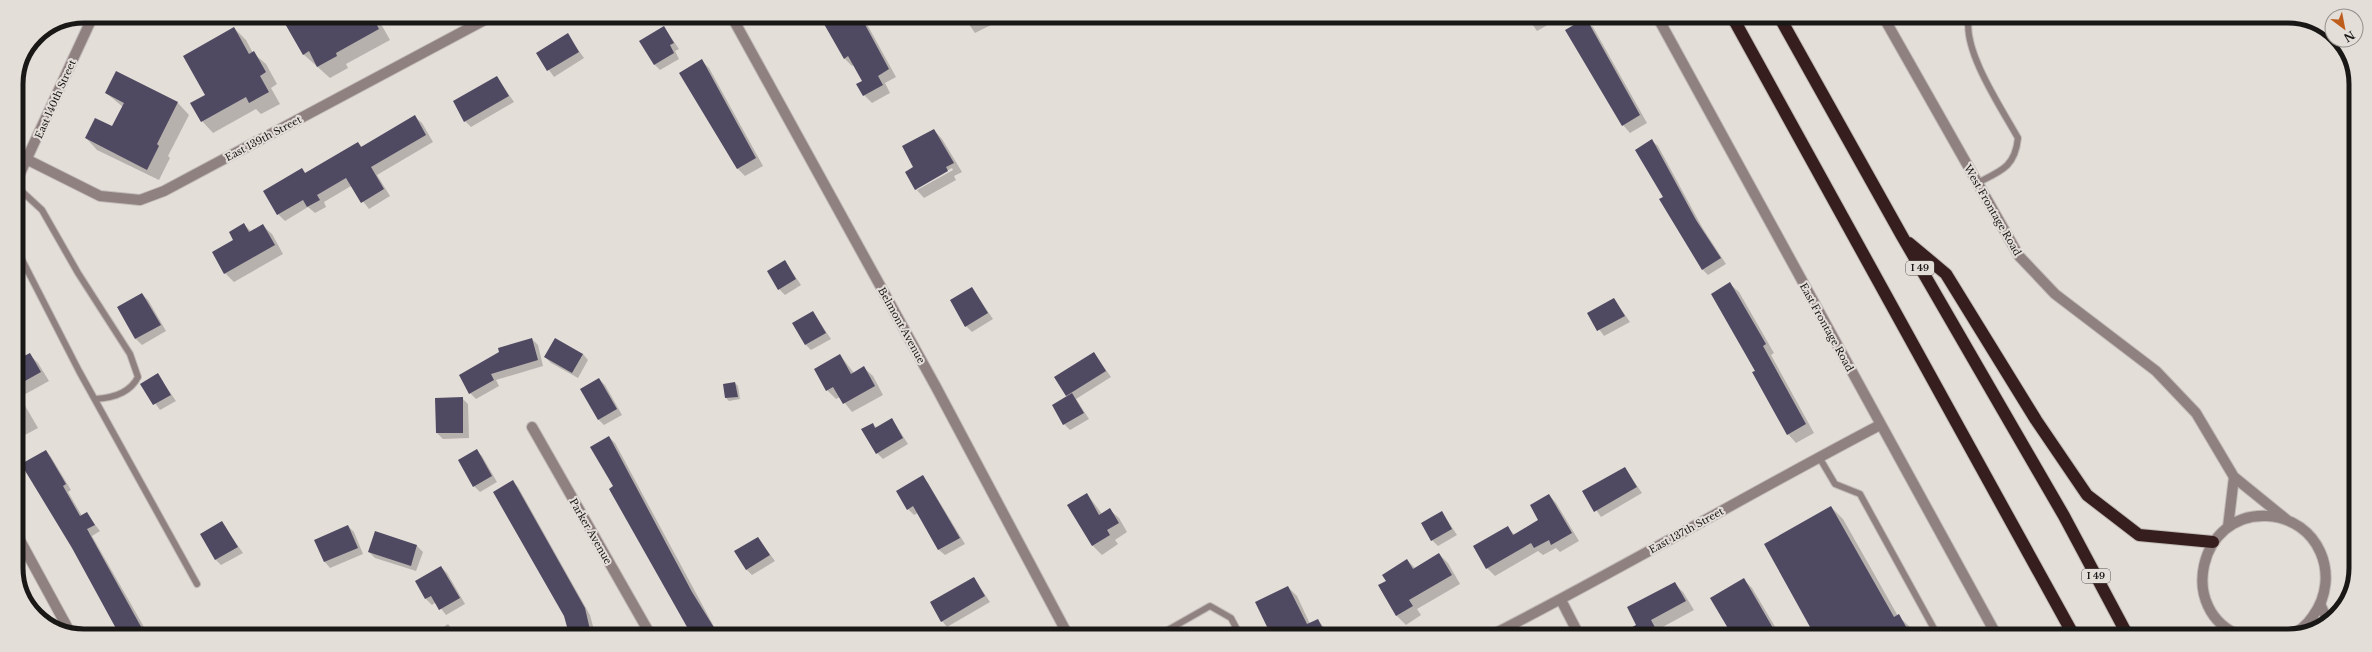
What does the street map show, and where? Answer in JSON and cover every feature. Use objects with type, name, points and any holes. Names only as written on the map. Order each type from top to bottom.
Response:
[{"type":"highway","points":[[1737,23],[2070,629]]},
{"type":"highway","name":"I 49","points":[[1783,23],[1902,236],[2064,516],[2124,629]]},
{"type":"highway","points":[[1902,236],[1946,274],[2036,420],[2086,495],[2140,535],[2213,542]]},
{"type":"street","name":"East 140th Street","points":[[23,169],[90,23]]},
{"type":"street","name":"East 139th Street","points":[[28,160],[100,196],[140,200],[164,191],[479,23]]},
{"type":"street","name":"Belmont Avenue","points":[[735,23],[936,387],[1065,629]]},
{"type":"street","name":"East Frontage Road","points":[[1661,23],[1993,629]]},
{"type":"street","name":"West Frontage Road","points":[[1887,23],[2019,256],[2055,294],[2156,371],[2196,413],[2234,477],[2287,520]]},
{"type":"street","name":"East 137th Street","points":[[1504,629],[1561,600],[1820,456],[1880,425]]},
{"type":"street","name":"Parker Avenue","points":[[532,427],[647,629]]},
{"type":"street","points":[[2228,527],[2234,477]]},
{"type":"street","points":[[2228,629],[2216,619],[2205,601],[2201,581],[2204,560],[2213,542],[2228,527],[2253,517],[2267,516],[2287,520],[2305,530],[2318,546],[2326,565],[2326,586],[2321,606],[2309,622],[2302,628]]},
{"type":"street","points":[[23,546],[67,627]]},
{"type":"street","points":[[1561,600],[1576,629]]},
{"type":"street","points":[[2321,606],[2325,616]]},
{"type":"lane","points":[[1968,23],[1966,28],[1971,51],[2018,138],[2016,154],[2003,170],[1977,183]]},
{"type":"lane","points":[[23,192],[42,210],[78,273],[130,354],[138,377],[134,385],[119,394],[96,399]]},
{"type":"lane","points":[[23,261],[197,584]]},
{"type":"lane","points":[[1820,456],[1834,484],[1860,494],[1934,629]]},
{"type":"lane","points":[[1170,629],[1210,606],[1231,618],[1237,629]]},
{"type":"building","points":[[285,23],[376,23],[379,29],[336,53],[337,56],[317,67],[309,51],[303,55]]},
{"type":"building","points":[[823,23],[864,23],[889,69],[878,76],[883,85],[863,96],[856,84],[862,81],[848,56],[844,59]]},
{"type":"building","points":[[1577,23],[1589,23],[1640,115],[1622,126],[1565,30]]},
{"type":"building","points":[[664,26],[674,43],[670,45],[674,53],[654,65],[639,41]]},
{"type":"building","points":[[234,27],[249,54],[254,51],[266,72],[260,76],[269,92],[249,103],[246,97],[201,122],[190,103],[205,95],[183,56]]},
{"type":"building","points":[[568,33],[579,52],[547,71],[536,53]]},
{"type":"building","points":[[702,59],[756,158],[737,169],[679,73]]},
{"type":"building","points":[[116,71],[178,102],[157,144],[159,146],[147,170],[85,138],[95,118],[112,126],[124,103],[105,93]]},
{"type":"building","points":[[497,76],[509,96],[464,122],[453,101]]},
{"type":"building","points":[[415,115],[426,135],[371,167],[384,189],[361,203],[346,178],[317,195],[320,200],[307,207],[303,200],[277,215],[263,191],[302,168],[305,173],[358,142],[361,147]]},
{"type":"building","points":[[934,129],[954,163],[946,167],[948,171],[915,190],[905,172],[913,167],[902,146]]},
{"type":"building","points":[[1652,139],[1696,220],[1721,258],[1702,270],[1659,199],[1663,197],[1635,150]]},
{"type":"building","points":[[244,223],[249,232],[263,224],[275,245],[224,274],[212,252],[233,240],[229,232]]},
{"type":"building","points":[[785,260],[796,279],[778,290],[767,271]]},
{"type":"building","points":[[1730,282],[1766,344],[1763,346],[1806,424],[1787,435],[1752,372],[1755,371],[1711,294]]},
{"type":"building","points":[[972,287],[988,313],[965,327],[950,300]]},
{"type":"building","points":[[142,293],[161,325],[135,339],[117,307]]},
{"type":"building","points":[[1614,298],[1625,316],[1597,331],[1587,313]]},
{"type":"building","points":[[813,311],[826,333],[805,345],[792,323]]},
{"type":"building","points":[[532,338],[538,360],[491,374],[494,380],[469,394],[459,375],[499,352],[498,348]]},
{"type":"building","points":[[555,338],[583,354],[572,373],[544,357]]},
{"type":"building","points":[[1094,352],[1106,371],[1066,396],[1054,377]]},
{"type":"building","points":[[30,353],[41,372],[23,382],[23,356]]},
{"type":"building","points":[[840,354],[851,374],[864,366],[875,386],[843,404],[833,387],[826,391],[814,369]]},
{"type":"building","points":[[158,373],[171,395],[153,405],[140,384]]},
{"type":"building","points":[[599,378],[617,409],[598,420],[580,389]]},
{"type":"building","points":[[735,382],[738,397],[725,398],[723,384]]},
{"type":"building","points":[[1072,393],[1084,413],[1063,425],[1052,405]]},
{"type":"building","points":[[463,397],[463,433],[436,433],[435,398]]},
{"type":"building","points":[[892,418],[903,438],[876,454],[861,429],[873,423],[875,428]]},
{"type":"building","points":[[609,436],[692,592],[715,629],[688,629],[609,489],[613,486],[590,447]]},
{"type":"building","points":[[477,449],[492,476],[473,487],[458,460]]},
{"type":"building","points":[[46,450],[66,484],[63,486],[80,516],[87,512],[95,525],[87,529],[142,629],[116,629],[72,548],[23,467],[23,463]]},
{"type":"building","points":[[1625,467],[1637,487],[1594,512],[1582,491]]},
{"type":"building","points":[[923,475],[960,538],[938,550],[913,506],[907,510],[896,491]]},
{"type":"building","points":[[513,480],[585,608],[590,629],[568,629],[564,616],[493,492]]},
{"type":"building","points":[[1087,493],[1099,515],[1110,508],[1119,523],[1107,530],[1110,535],[1092,546],[1067,505]]},
{"type":"building","points":[[1549,494],[1572,533],[1551,545],[1549,540],[1534,548],[1531,543],[1486,569],[1473,546],[1508,526],[1513,535],[1538,520],[1530,505]]},
{"type":"building","points":[[1831,506],[1894,617],[1899,614],[1907,629],[1811,629],[1764,544]]},
{"type":"building","points":[[1442,511],[1452,529],[1431,541],[1421,523]]},
{"type":"building","points":[[222,521],[238,547],[215,560],[200,534]]},
{"type":"building","points":[[348,525],[358,548],[324,562],[314,540]]},
{"type":"building","points":[[375,531],[417,545],[411,566],[368,552]]},
{"type":"building","points":[[758,537],[770,555],[746,570],[734,551]]},
{"type":"building","points":[[1439,553],[1452,575],[1409,600],[1413,606],[1396,616],[1378,585],[1386,581],[1382,575],[1407,559],[1413,569]]},
{"type":"building","points":[[441,566],[460,598],[439,610],[431,596],[425,599],[415,581]]},
{"type":"building","points":[[974,577],[985,596],[941,622],[930,602]]},
{"type":"building","points":[[1744,578],[1774,629],[1728,629],[1710,598]]},
{"type":"building","points":[[1675,582],[1686,601],[1651,620],[1656,629],[1628,629],[1636,625],[1627,607]]},
{"type":"building","points":[[1288,586],[1307,624],[1318,619],[1323,629],[1268,629],[1255,602]]}]
